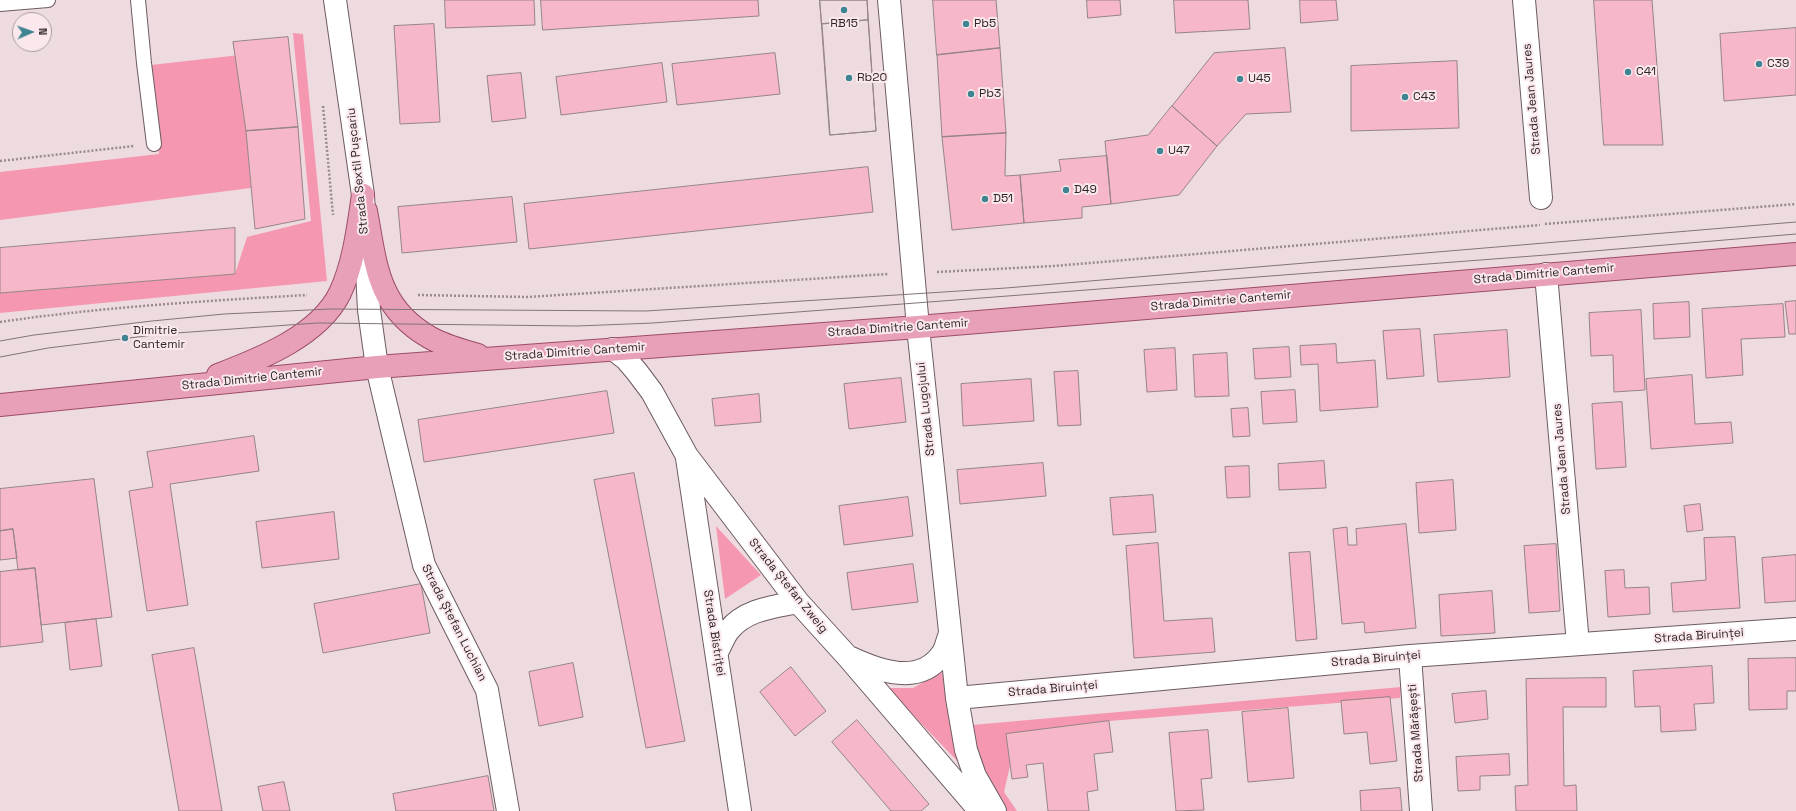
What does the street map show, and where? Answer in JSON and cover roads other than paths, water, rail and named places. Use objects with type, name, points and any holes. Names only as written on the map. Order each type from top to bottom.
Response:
[{"type":"main road","points":[[190,385],[255,361],[286,344],[317,323],[330,310],[340,294],[351,262],[363,196]]},
{"type":"main road","points":[[363,196],[378,273],[386,294],[395,310],[429,337],[448,346],[490,359]]},
{"type":"main road","name":"Strada Dimitrie Cantemir","points":[[0,405],[377,367],[918,327],[1796,254]]},
{"type":"street","name":"Strada Sextil Pușcariu","points":[[335,0],[363,196],[369,310],[377,367]]},
{"type":"street","name":"Strada Lugojului","points":[[889,0],[918,327],[957,698],[966,750],[975,776],[995,811]]},
{"type":"street","name":"Strada Jean Jaures","points":[[1524,0],[1541,198]]},
{"type":"street","name":"Strada Jean Jaures","points":[[1546,274],[1578,644]]},
{"type":"street","name":"Strada Ștefan Zweig","points":[[613,349],[626,359],[652,392],[687,456],[798,602],[847,656],[980,811]]},
{"type":"street","name":"Strada Ștefan Luchian","points":[[377,367],[424,565],[487,690],[508,811]]},
{"type":"street","name":"Strada Bistriței","points":[[687,456],[740,811]]},
{"type":"street","points":[[717,652],[728,630],[741,618],[754,612],[798,602]]},
{"type":"street","name":"Strada Biruinței","points":[[957,698],[1410,656],[1796,629]]},
{"type":"street","points":[[847,656],[878,669],[896,674],[914,673],[931,666],[942,654],[950,634]]},
{"type":"street","name":"Strada Mărășești","points":[[1410,656],[1422,811]]},
{"type":"lane","points":[[0,4],[48,0]]},
{"type":"lane","points":[[138,0],[154,144]]},
{"type":"tram line","points":[[0,341],[34,335],[224,314],[330,309],[646,311],[1006,288],[1796,222]]},
{"type":"tram line","points":[[0,357],[48,348],[162,334],[317,323],[577,326],[653,323],[1546,255],[1796,234]]},
{"type":"place","name":"RB15","points":[[844,10]]},
{"type":"place","name":"Pb5","points":[[966,24]]},
{"type":"place","name":"C39","points":[[1759,64]]},
{"type":"place","name":"C41","points":[[1628,72]]},
{"type":"place","name":"Rb20","points":[[849,78]]},
{"type":"place","name":"U45","points":[[1240,79]]},
{"type":"place","name":"Pb3","points":[[971,94]]},
{"type":"place","name":"C43","points":[[1405,97]]},
{"type":"place","name":"U47","points":[[1160,151]]},
{"type":"place","name":"D49","points":[[1066,190]]},
{"type":"place","name":"D51","points":[[985,199]]},
{"type":"place","name":"Dimitrie Cantemir","points":[[125,338]]}]
